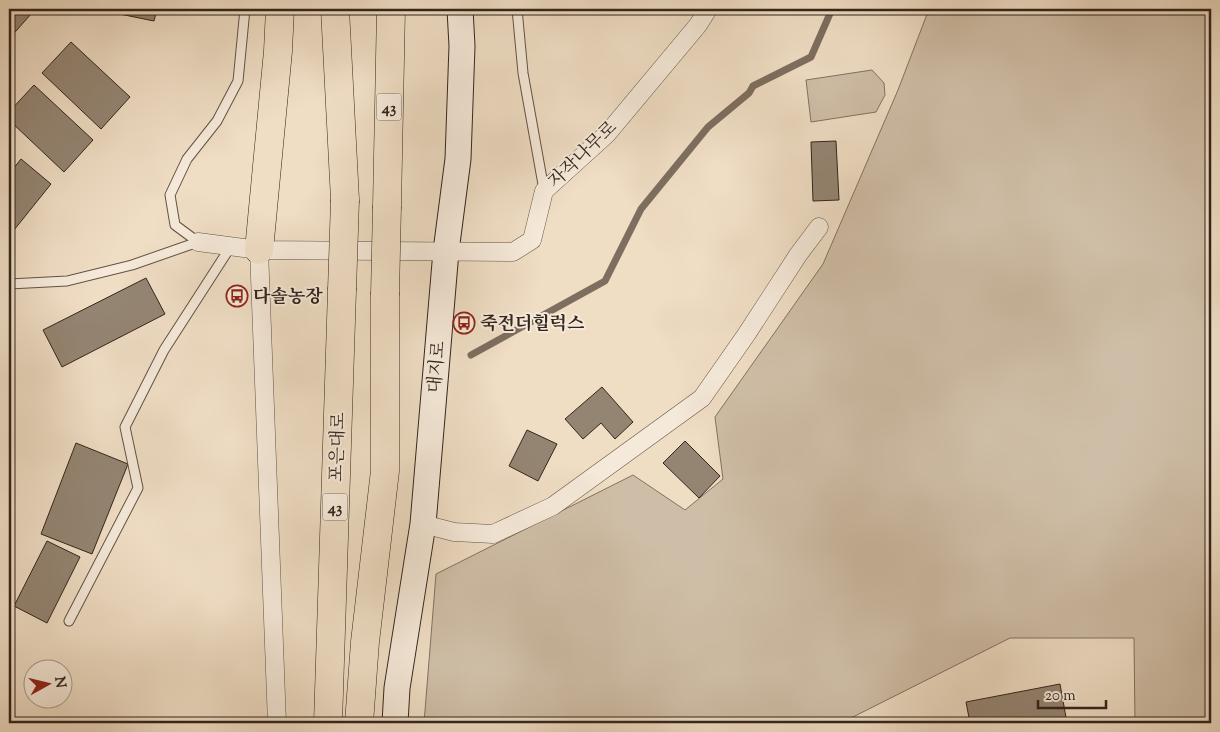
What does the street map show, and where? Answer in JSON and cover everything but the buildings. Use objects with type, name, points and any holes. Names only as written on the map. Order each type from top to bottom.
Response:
[{"type":"highway","points":[[259,250],[278,51],[280,9]]},
{"type":"highway","name":"포은대로","points":[[328,723],[345,200],[335,9]]},
{"type":"highway","name":"43","points":[[359,723],[365,642],[386,471],[385,295],[391,9]]},
{"type":"main road","name":"대지로","points":[[395,723],[397,688],[423,524],[446,251],[458,159],[462,46],[460,9]]},
{"type":"street","name":"자작나무로","points":[[198,242],[259,250],[513,252],[532,240],[544,191],[607,134],[698,25],[708,9]]},
{"type":"street","points":[[423,524],[454,532],[493,534],[553,506],[702,398],[798,255],[819,228]]},
{"type":"street","points":[[259,250],[276,723]]},
{"type":"lane","points":[[198,242],[175,226],[170,195],[187,159],[218,122],[238,82],[245,9]]},
{"type":"lane","points":[[517,9],[523,73],[544,191]]},
{"type":"lane","points":[[10,287],[67,281],[132,265],[198,242]]},
{"type":"lane","points":[[69,621],[138,488],[125,427],[164,350],[231,246]]},
{"type":"path","points":[[1206,723],[1211,718]]},
{"type":"shaded area","points":[[929,9],[1211,9],[1211,723],[1135,723],[1134,638],[1010,638],[841,723],[424,723],[436,574],[633,475],[685,510],[723,479],[715,417],[823,264],[898,90]]},
{"type":"shaded area","points":[[872,70],[884,83],[885,95],[876,112],[811,122],[806,80]]},
{"type":"waterway","points":[[471,355],[605,281],[641,209],[708,127],[749,93],[753,86],[811,57],[832,9]]},
{"type":"place","name":"다솔농장","points":[[237,296]]},
{"type":"place","name":"죽전더힐럭스","points":[[464,323]]}]
